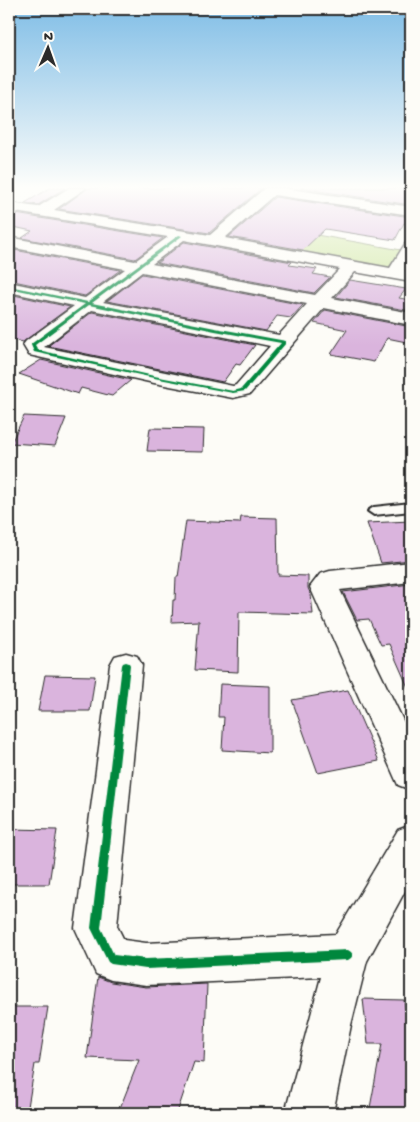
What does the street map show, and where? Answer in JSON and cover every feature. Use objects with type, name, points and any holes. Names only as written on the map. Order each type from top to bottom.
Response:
[{"type":"street","points":[[174,240],[33,346],[36,351],[233,392],[243,390],[351,266]]},
{"type":"street","points":[[215,240],[403,275],[411,247]]},
{"type":"street","points":[[9,242],[322,300],[411,319]]},
{"type":"street","points":[[9,287],[204,329],[284,342]]},
{"type":"street","points":[[411,572],[330,581],[324,588],[360,661],[411,774]]},
{"type":"street","points":[[126,665],[96,928],[111,959],[146,964],[348,955]]},
{"type":"street","points":[[309,1113],[329,1025],[348,955],[411,843]]},
{"type":"lane","points":[[374,511],[411,508]]},
{"type":"green space","points":[[286,240],[347,240],[401,250],[386,271],[276,251]]},
{"type":"building","points":[[35,240],[160,240],[135,259]]},
{"type":"building","points":[[248,240],[313,240],[303,250]]},
{"type":"building","points":[[184,242],[292,262],[289,265],[317,269],[313,274],[330,277],[314,293],[157,263]]},
{"type":"building","points":[[9,249],[120,270],[85,296],[9,280]]},
{"type":"building","points":[[142,274],[303,305],[291,318],[277,316],[266,331],[107,301]]},
{"type":"building","points":[[350,280],[406,289],[399,298],[411,300],[411,311],[336,297]]},
{"type":"building","points":[[9,294],[70,307],[23,342],[9,339]]},
{"type":"building","points":[[325,310],[411,327],[411,343],[387,338],[374,362],[331,354],[347,330],[314,323]]},
{"type":"building","points":[[92,312],[255,345],[240,365],[236,364],[223,382],[48,346]]},
{"type":"building","points":[[41,360],[131,380],[112,396],[81,388],[78,394],[19,374]]},
{"type":"building","points":[[24,416],[66,418],[55,446],[11,443]]},
{"type":"building","points":[[150,428],[204,429],[203,452],[147,451]]},
{"type":"building","points":[[241,517],[277,518],[278,575],[308,576],[308,588],[311,595],[313,614],[239,612],[238,672],[195,670],[199,621],[172,622],[176,577],[178,577],[186,521],[240,523]]},
{"type":"building","points":[[411,521],[411,560],[381,563],[367,523]]},
{"type":"building","points":[[411,584],[411,694],[389,644],[381,645],[369,619],[357,620],[343,592]]},
{"type":"building","points":[[45,675],[95,676],[90,711],[38,711]]},
{"type":"building","points":[[220,684],[270,686],[270,753],[222,750],[224,717],[218,717]]},
{"type":"building","points":[[348,690],[379,761],[318,773],[292,700]]},
{"type":"building","points":[[9,829],[57,830],[49,884],[9,884]]},
{"type":"building","points":[[98,977],[111,982],[146,987],[207,984],[204,1063],[194,1062],[177,1113],[118,1113],[139,1060],[87,1058]]},
{"type":"building","points":[[363,999],[404,1000],[411,1048],[411,1113],[369,1113],[382,1044],[368,1044]]},
{"type":"building","points":[[9,1007],[48,1007],[39,1064],[35,1064],[27,1113],[9,1113]]},
{"type":"cycle path","points":[[88,304],[174,240]]},
{"type":"cycle path","points":[[9,287],[88,304]]},
{"type":"cycle path","points":[[88,304],[180,323],[284,342],[243,390],[233,392],[36,351],[33,345],[88,304]]},
{"type":"cycle path","points":[[126,665],[96,928],[111,959],[146,964],[348,955]]}]
